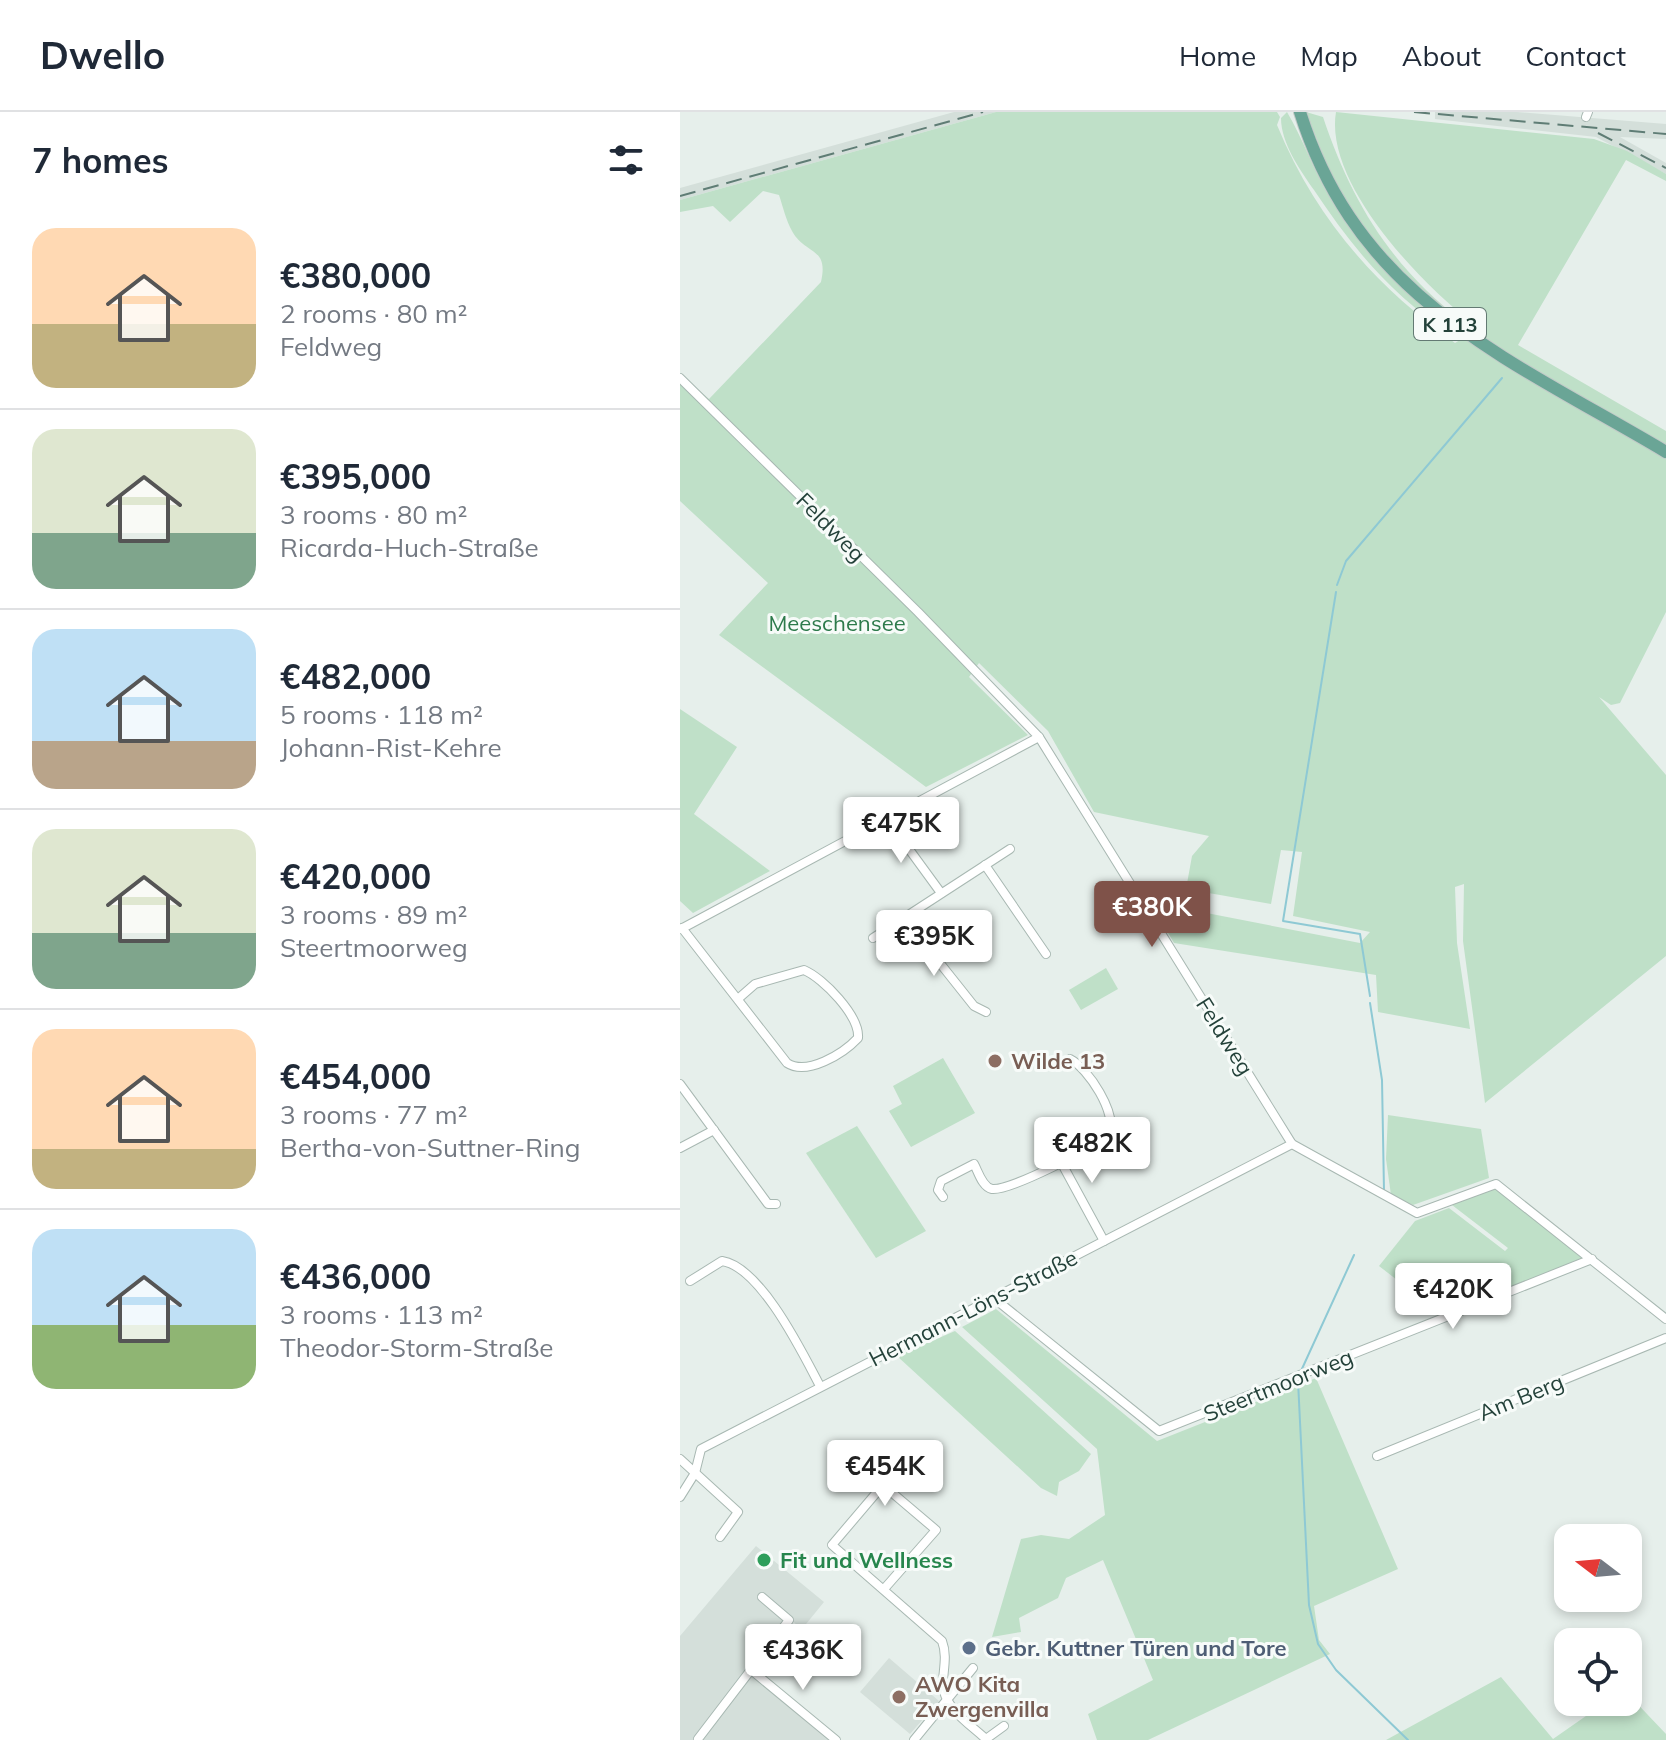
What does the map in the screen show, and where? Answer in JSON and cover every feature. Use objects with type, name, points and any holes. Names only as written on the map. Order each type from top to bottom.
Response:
[{"type":"main road","name":"K 113","points":[[1302,118],[1320,164],[1345,210],[1368,243],[1417,296],[1478,342],[1666,452]]},
{"type":"street","name":"Feldweg","points":[[680,378],[927,621],[1039,737],[1292,1144],[1417,1213],[1496,1184],[1666,1319]]},
{"type":"street","points":[[739,998],[755,984],[804,970],[818,978],[845,1009],[859,1030],[858,1038],[813,1067],[795,1068],[787,1063],[681,928],[1039,737]]},
{"type":"street","points":[[887,819],[941,893]]},
{"type":"street","points":[[873,938],[1010,849]]},
{"type":"street","points":[[985,865],[1046,954]]},
{"type":"street","points":[[904,918],[974,1006],[986,1012]]},
{"type":"street","points":[[943,1197],[938,1190],[941,1181],[974,1164],[985,1185],[992,1189],[1061,1162],[1103,1140],[1112,1127],[1110,1113],[1081,1065],[1070,1059]]},
{"type":"street","points":[[680,1084],[768,1204],[776,1204]]},
{"type":"street","points":[[680,1148],[714,1130]]},
{"type":"street","name":"Hermann-Löns-Straße","points":[[680,1497],[695,1473],[701,1449],[1292,1144]]},
{"type":"street","points":[[1061,1162],[1104,1241]]},
{"type":"street","name":"Steertmoorweg","points":[[995,1299],[1153,1428],[1165,1431],[1592,1259]]},
{"type":"street","points":[[690,1281],[722,1261],[738,1268],[783,1320],[820,1386]]},
{"type":"street","name":"Am Berg","points":[[1377,1456],[1666,1338]]},
{"type":"street","points":[[680,1459],[738,1512],[720,1537]]},
{"type":"street","points":[[884,1589],[936,1530],[883,1485],[832,1545],[942,1641],[945,1650],[942,1690],[947,1703],[986,1740],[1004,1726]]},
{"type":"street","points":[[698,1739],[789,1620],[762,1597]]},
{"type":"street","points":[[914,1740],[973,1668]]},
{"type":"street","points":[[750,1669],[836,1740]]},
{"type":"shaded area","points":[[954,112],[996,112],[680,200],[680,188]]},
{"type":"shaded area","points":[[1435,112],[1517,112],[1666,124],[1666,139],[1620,137],[1666,163],[1666,174],[1596,137],[1435,119]]},
{"type":"shaded area","points":[[756,1546],[824,1602],[802,1629],[791,1620],[749,1673],[830,1740],[680,1740],[680,1636]]},
{"type":"shaded area","name":"AWO Kita Zwergenvilla","points":[[889,1658],[939,1701],[910,1734],[860,1692]]},
{"type":"green space","name":"Meeschensee","points":[[996,112],[1277,112],[1280,117],[1277,125],[1309,190],[1350,247],[1398,297],[1455,343],[1463,338],[1666,456],[1666,612],[1620,703],[1611,705],[1599,697],[1666,775],[1666,956],[1485,1103],[1463,941],[1464,884],[1455,887],[1457,943],[1470,1029],[1378,1012],[1376,975],[1174,943],[1150,902],[1360,943],[1370,932],[1293,916],[1302,852],[1281,850],[1271,904],[1186,889],[1192,856],[1209,836],[1094,812],[1048,731],[979,663],[969,677],[1028,735],[926,787],[719,635],[768,583],[680,501],[680,374],[709,399],[821,282],[823,270],[819,257],[792,231],[779,195],[763,191],[730,222],[713,206],[680,212],[680,200]]},
{"type":"green space","points":[[1287,112],[1323,186],[1355,235],[1401,287],[1455,332],[1454,336],[1393,288],[1344,233],[1292,156],[1282,127],[1281,118]]},
{"type":"green space","points":[[1306,112],[1323,117],[1361,205],[1396,257],[1439,302],[1465,323],[1463,325],[1387,260],[1338,193]]},
{"type":"green space","points":[[1336,112],[1594,139],[1627,151],[1666,174],[1666,181],[1626,160],[1518,345],[1666,431],[1666,447],[1510,357],[1467,327],[1471,322],[1402,256],[1360,199],[1345,169],[1336,139]]},
{"type":"green space","points":[[680,709],[737,747],[694,814],[770,871],[693,913],[680,901]]},
{"type":"green space","points":[[1106,968],[1118,989],[1081,1010],[1069,990]]},
{"type":"green space","points":[[943,1058],[975,1113],[911,1147],[889,1111],[902,1104],[893,1086]]},
{"type":"green space","points":[[1388,1115],[1481,1129],[1489,1178],[1413,1205],[1391,1195],[1386,1159]]},
{"type":"green space","points":[[857,1126],[926,1231],[876,1258],[806,1153]]},
{"type":"green space","points":[[1494,1187],[1584,1258],[1441,1314],[1379,1266],[1415,1221],[1449,1208],[1505,1251],[1508,1248],[1452,1205]]},
{"type":"green space","points":[[996,1309],[1157,1441],[1316,1378],[1398,1569],[1314,1606],[1319,1640],[1330,1654],[1148,1740],[1097,1740],[1088,1714],[1153,1680],[1103,1560],[1066,1578],[1058,1598],[1019,1618],[1021,1632],[992,1637],[1021,1539],[1041,1535],[1069,1539],[1105,1515],[1097,1449],[962,1327]]},
{"type":"green space","points":[[955,1331],[1091,1454],[1079,1471],[1059,1482],[1057,1496],[1041,1488],[897,1356]]},
{"type":"green space","points":[[1501,1677],[1553,1739],[1586,1716],[1642,1716],[1642,1709],[1666,1734],[1666,1740],[1386,1740]]},
{"type":"waterway","points":[[1337,585],[1346,561],[1502,378]]},
{"type":"waterway","points":[[1336,592],[1283,921],[1360,934],[1370,996]]},
{"type":"waterway","points":[[1370,1003],[1382,1080],[1384,1191]]},
{"type":"waterway","points":[[1301,1371],[1354,1255]]},
{"type":"waterway","points":[[1298,1381],[1309,1605],[1318,1644],[1336,1670],[1408,1740]]},
{"type":"railway","points":[[680,196],[983,112]]},
{"type":"railway","points":[[1414,112],[1666,134]]},
{"type":"railway","points":[[1598,133],[1666,168]]},
{"type":"place","name":"Wilde 13","points":[[995,1061]]},
{"type":"place","name":"Fit und Wellness","points":[[764,1560]]},
{"type":"place","name":"Gebr. Kuttner Türen und Tore","points":[[969,1648]]},
{"type":"place","name":"AWO Kita Zwergenvilla","points":[[899,1697]]}]
